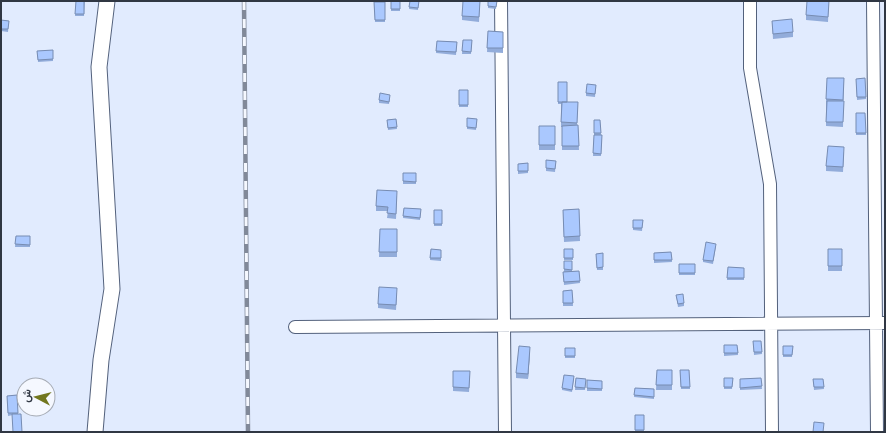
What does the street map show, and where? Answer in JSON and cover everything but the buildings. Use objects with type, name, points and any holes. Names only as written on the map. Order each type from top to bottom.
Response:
[{"type":"street","points":[[95,432],[101,360],[112,289],[100,67],[107,1]]},
{"type":"street","points":[[501,1],[505,432]]},
{"type":"street","points":[[750,1],[750,68],[770,184],[772,432]]},
{"type":"street","points":[[874,1],[880,323],[877,432]]},
{"type":"street","points":[[295,327],[880,323]]},
{"type":"railway","points":[[244,1],[248,432]]}]
